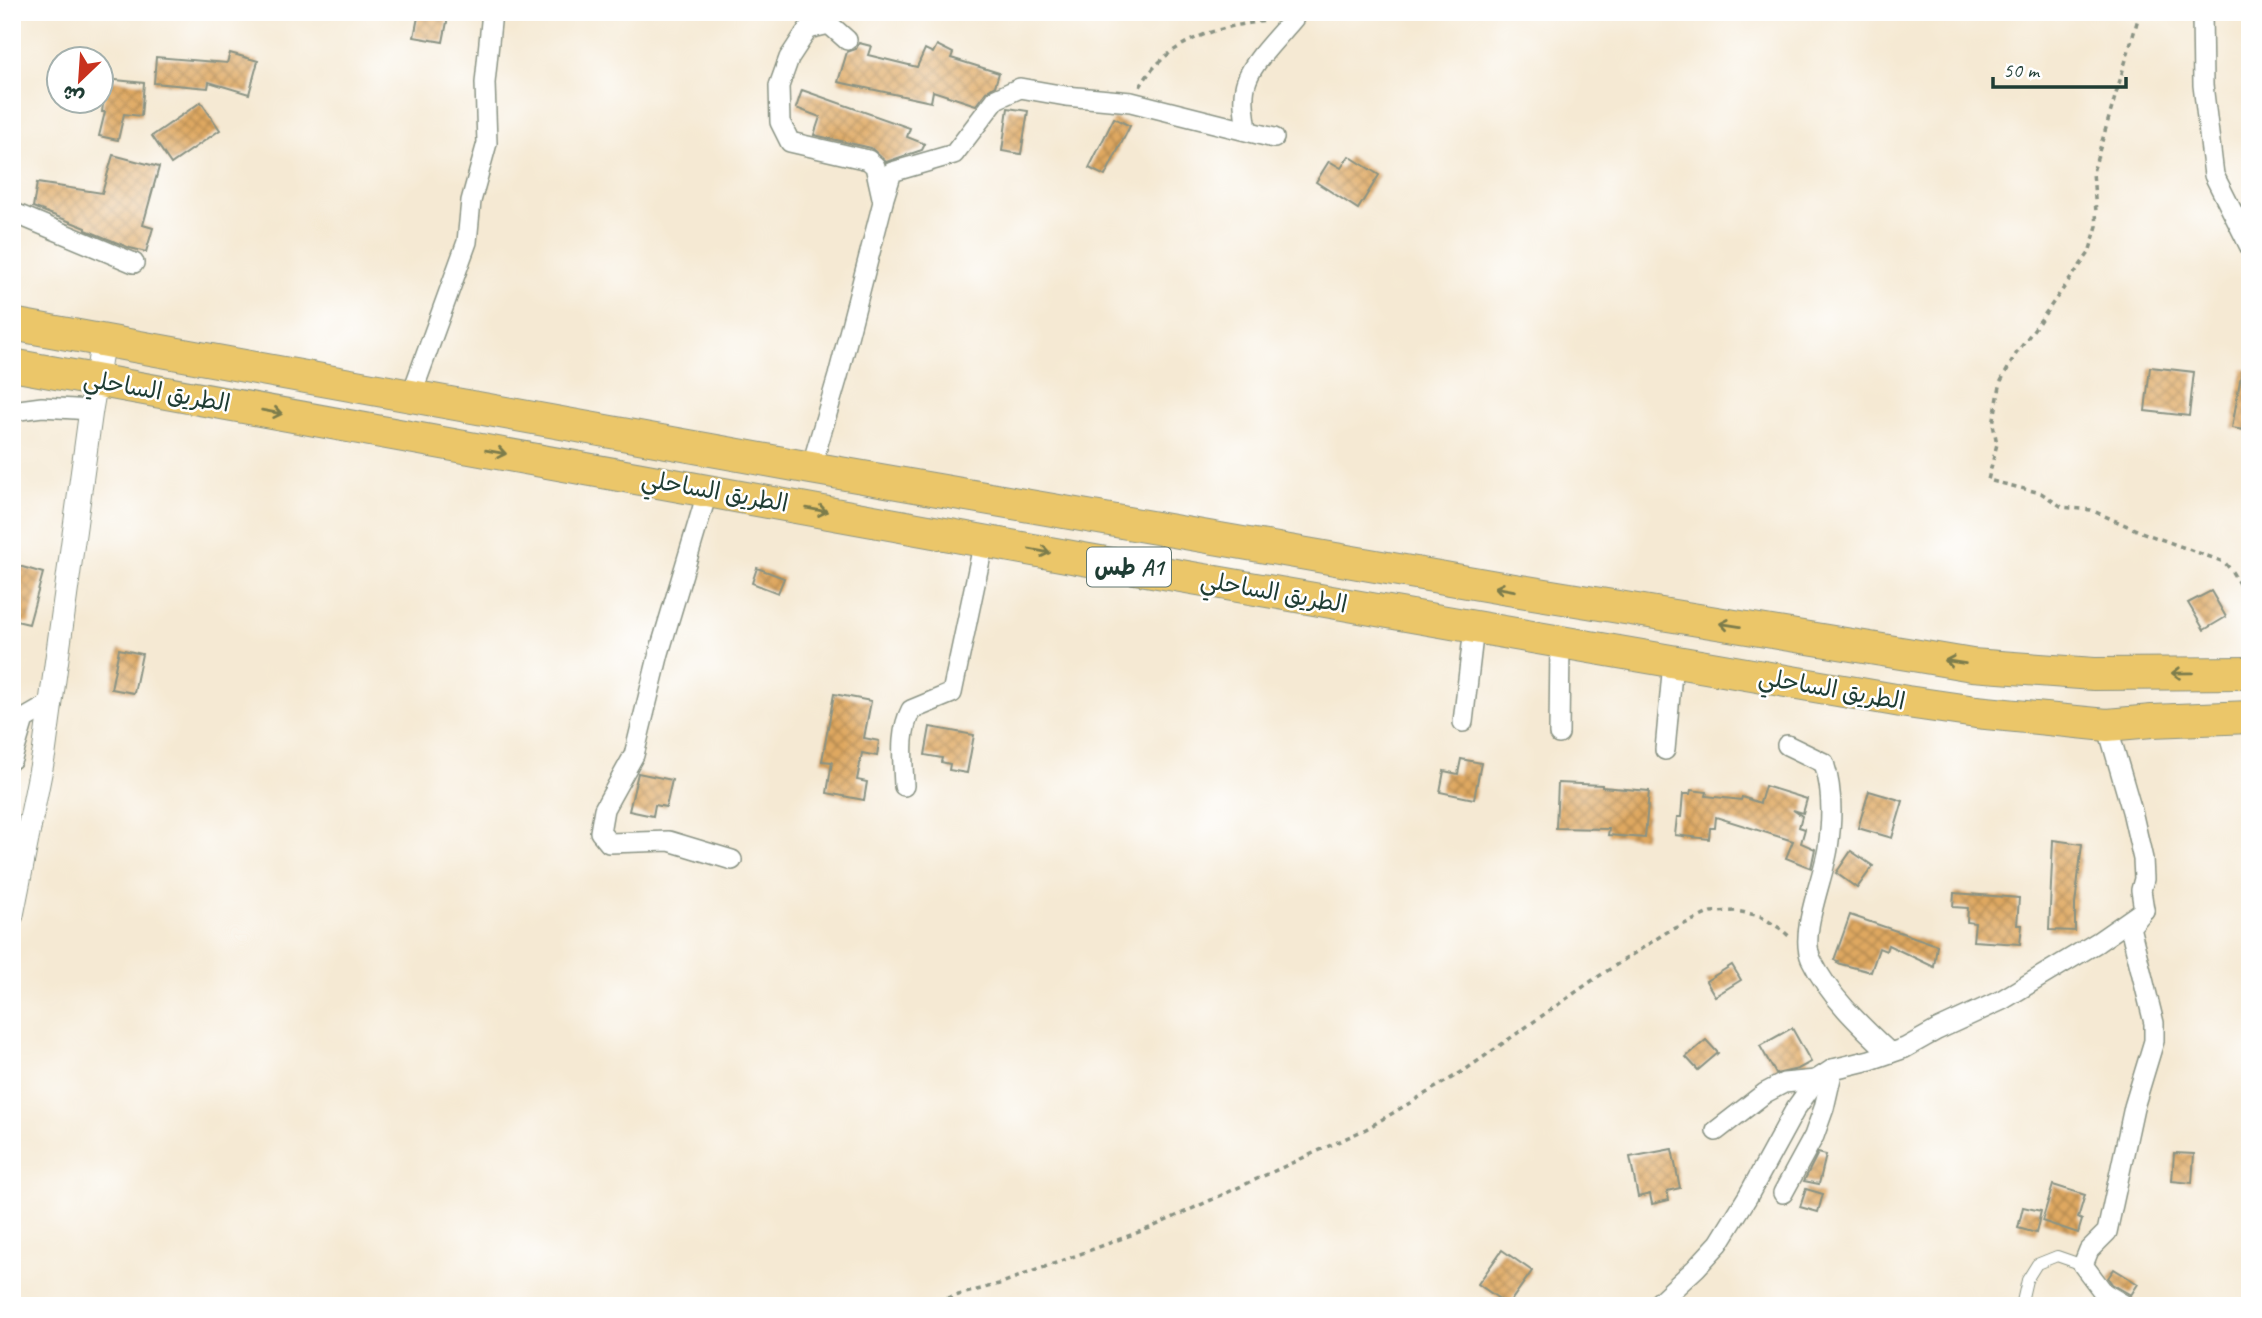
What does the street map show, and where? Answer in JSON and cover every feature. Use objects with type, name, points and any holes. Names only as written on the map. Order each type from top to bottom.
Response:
[{"type":"highway","name":"الطريق الساحلي","points":[[12,324],[810,468],[1502,588],[1972,664],[2094,674],[2250,673]]},
{"type":"highway","name":"الطريق الساحلي","points":[[12,365],[93,395],[708,490],[1474,628],[1907,702],[2107,725],[2250,717]]},
{"type":"street","points":[[411,396],[467,242],[471,201],[486,143],[485,83],[492,12]]},
{"type":"street","points":[[2202,12],[2203,85],[2214,175],[2250,247]]},
{"type":"street","points":[[1247,130],[1243,106],[1247,81],[1265,52],[1294,18]]},
{"type":"street","points":[[847,40],[829,24],[808,29],[789,58],[779,86],[780,122],[790,142],[868,159],[875,166],[883,202]]},
{"type":"street","points":[[810,468],[838,376],[892,172],[954,154],[996,99],[1020,88],[1066,96],[1131,102],[1275,138]]},
{"type":"street","points":[[12,212],[134,263]]},
{"type":"street","points":[[12,915],[44,753],[93,395],[103,340]]},
{"type":"street","points":[[12,411],[93,395]]},
{"type":"street","points":[[708,490],[659,653],[634,755],[604,809],[600,832],[609,843],[669,841],[732,860]]},
{"type":"street","points":[[904,786],[905,722],[911,710],[952,693],[984,541]]},
{"type":"street","points":[[1463,722],[1474,628]]},
{"type":"street","points":[[1559,734],[1560,643]]},
{"type":"street","points":[[1665,750],[1673,662]]},
{"type":"street","points":[[12,759],[24,719],[50,704]]},
{"type":"street","points":[[2107,725],[2143,859],[2144,879],[2141,890],[2144,910],[2130,927],[2154,1023],[2154,1041],[2134,1107],[2107,1232],[2089,1250],[2083,1265],[2104,1293],[2126,1306]]},
{"type":"street","points":[[1787,745],[1824,763],[1830,782],[1828,849],[1808,932],[1810,957],[1838,998],[1889,1054]]},
{"type":"street","points":[[1716,1131],[1765,1093],[1784,1083],[1825,1075],[1905,1048],[2002,1000],[2098,942],[2144,910]]},
{"type":"street","points":[[1783,1192],[1814,1136],[1824,1108],[1825,1075]]},
{"type":"street","points":[[1656,1306],[1719,1242],[1748,1196],[1796,1108],[1825,1075]]},
{"type":"lane","points":[[2021,1306],[2027,1280],[2037,1264],[2057,1256],[2083,1265]]},
{"type":"path","points":[[1131,102],[1145,76],[1174,47],[1209,31],[1320,12]]},
{"type":"path","points":[[2140,12],[2093,172],[2097,226],[2089,253],[2016,354],[2001,381],[1993,424],[1997,444],[1988,480],[2041,493],[2062,507],[2091,510],[2141,532],[2224,562],[2234,572],[2240,590],[2250,600]]},
{"type":"path","points":[[918,1306],[999,1284],[1150,1228],[1366,1129],[1465,1070],[1593,980],[1667,932],[1711,912],[1737,911],[1760,916],[1781,929],[1810,957]]},
{"type":"building","points":[[419,12],[449,12],[443,42],[414,37]]},
{"type":"building","points":[[859,43],[871,46],[868,55],[917,67],[925,49],[933,53],[937,45],[953,53],[951,58],[999,73],[995,86],[986,92],[976,105],[933,91],[931,102],[838,82],[847,52],[856,49]]},
{"type":"building","points":[[230,53],[258,61],[249,94],[209,82],[208,88],[154,83],[156,57],[227,63]]},
{"type":"building","points":[[116,80],[144,83],[141,116],[124,114],[118,140],[99,136],[104,116],[116,116]]},
{"type":"building","points":[[802,90],[910,128],[907,137],[925,144],[922,150],[886,162],[871,148],[814,135],[820,117],[796,108]]},
{"type":"building","points":[[201,102],[220,130],[171,164],[152,136]]},
{"type":"building","points":[[1008,108],[1028,111],[1021,154],[1002,151]]},
{"type":"building","points":[[1114,118],[1130,126],[1105,176],[1089,168]]},
{"type":"building","points":[[113,155],[159,167],[143,225],[153,228],[146,252],[130,248],[33,207],[37,183],[102,193]]},
{"type":"building","points":[[1349,156],[1379,175],[1358,209],[1316,182],[1329,161],[1341,168]]},
{"type":"building","points":[[2150,367],[2194,372],[2189,416],[2145,411]]},
{"type":"building","points":[[2242,369],[2250,370],[2250,431],[2232,428]]},
{"type":"building","points":[[12,564],[43,573],[29,624],[12,620]]},
{"type":"building","points":[[757,568],[784,578],[778,593],[752,583]]},
{"type":"building","points":[[2211,591],[2226,617],[2204,630],[2188,603]]},
{"type":"building","points":[[119,649],[142,654],[134,693],[111,689]]},
{"type":"building","points":[[834,694],[871,701],[864,738],[879,741],[877,756],[862,753],[857,780],[867,782],[864,800],[827,793],[832,762],[822,761]]},
{"type":"building","points":[[930,727],[974,735],[967,773],[949,770],[950,764],[941,762],[942,758],[925,755]]},
{"type":"building","points":[[1461,759],[1481,763],[1474,799],[1440,792],[1444,771],[1458,774]]},
{"type":"building","points":[[638,773],[672,780],[666,807],[655,805],[653,816],[629,811]]},
{"type":"building","points":[[1558,783],[1649,791],[1645,838],[1608,835],[1609,829],[1556,828]]},
{"type":"building","points":[[1765,786],[1807,799],[1803,813],[1793,810],[1802,816],[1799,827],[1805,829],[1801,843],[1815,849],[1811,868],[1786,858],[1793,841],[1716,817],[1715,828],[1710,828],[1709,839],[1675,835],[1677,817],[1681,817],[1683,794],[1690,794],[1691,790],[1707,792],[1706,796],[1741,800],[1742,797],[1760,803]]},
{"type":"building","points":[[1869,791],[1903,801],[1892,838],[1858,828]]},
{"type":"building","points":[[2053,840],[2082,844],[2075,931],[2049,930]]},
{"type":"building","points":[[1851,851],[1873,866],[1857,888],[1836,873]]},
{"type":"building","points":[[1954,893],[2019,898],[2017,925],[2022,925],[2020,944],[1973,941],[1975,923],[1967,922],[1968,908],[1953,907]]},
{"type":"building","points":[[1850,915],[1937,945],[1934,967],[1888,945],[1886,951],[1879,948],[1871,972],[1837,963],[1838,961],[1834,960]]},
{"type":"building","points":[[1732,965],[1741,980],[1715,996],[1706,981]]},
{"type":"building","points":[[1792,1028],[1811,1062],[1798,1069],[1776,1074],[1760,1046]]},
{"type":"building","points":[[1706,1040],[1718,1053],[1698,1070],[1686,1057]]},
{"type":"building","points":[[1672,1149],[1680,1188],[1667,1191],[1669,1200],[1652,1204],[1650,1194],[1638,1197],[1630,1157]]},
{"type":"building","points":[[1818,1153],[1826,1155],[1819,1184],[1804,1181]]},
{"type":"building","points":[[2174,1153],[2194,1154],[2192,1183],[2172,1181]]},
{"type":"building","points":[[2053,1185],[2085,1195],[2078,1218],[2082,1220],[2078,1233],[2042,1221]]},
{"type":"building","points":[[1806,1189],[1823,1194],[1818,1212],[1800,1207]]},
{"type":"building","points":[[2023,1207],[2041,1211],[2036,1233],[2018,1228]]},
{"type":"building","points":[[1502,1250],[1532,1271],[1508,1305],[1478,1284]]},
{"type":"building","points":[[2114,1269],[2138,1284],[2131,1295],[2112,1284],[2108,1278]]}]
